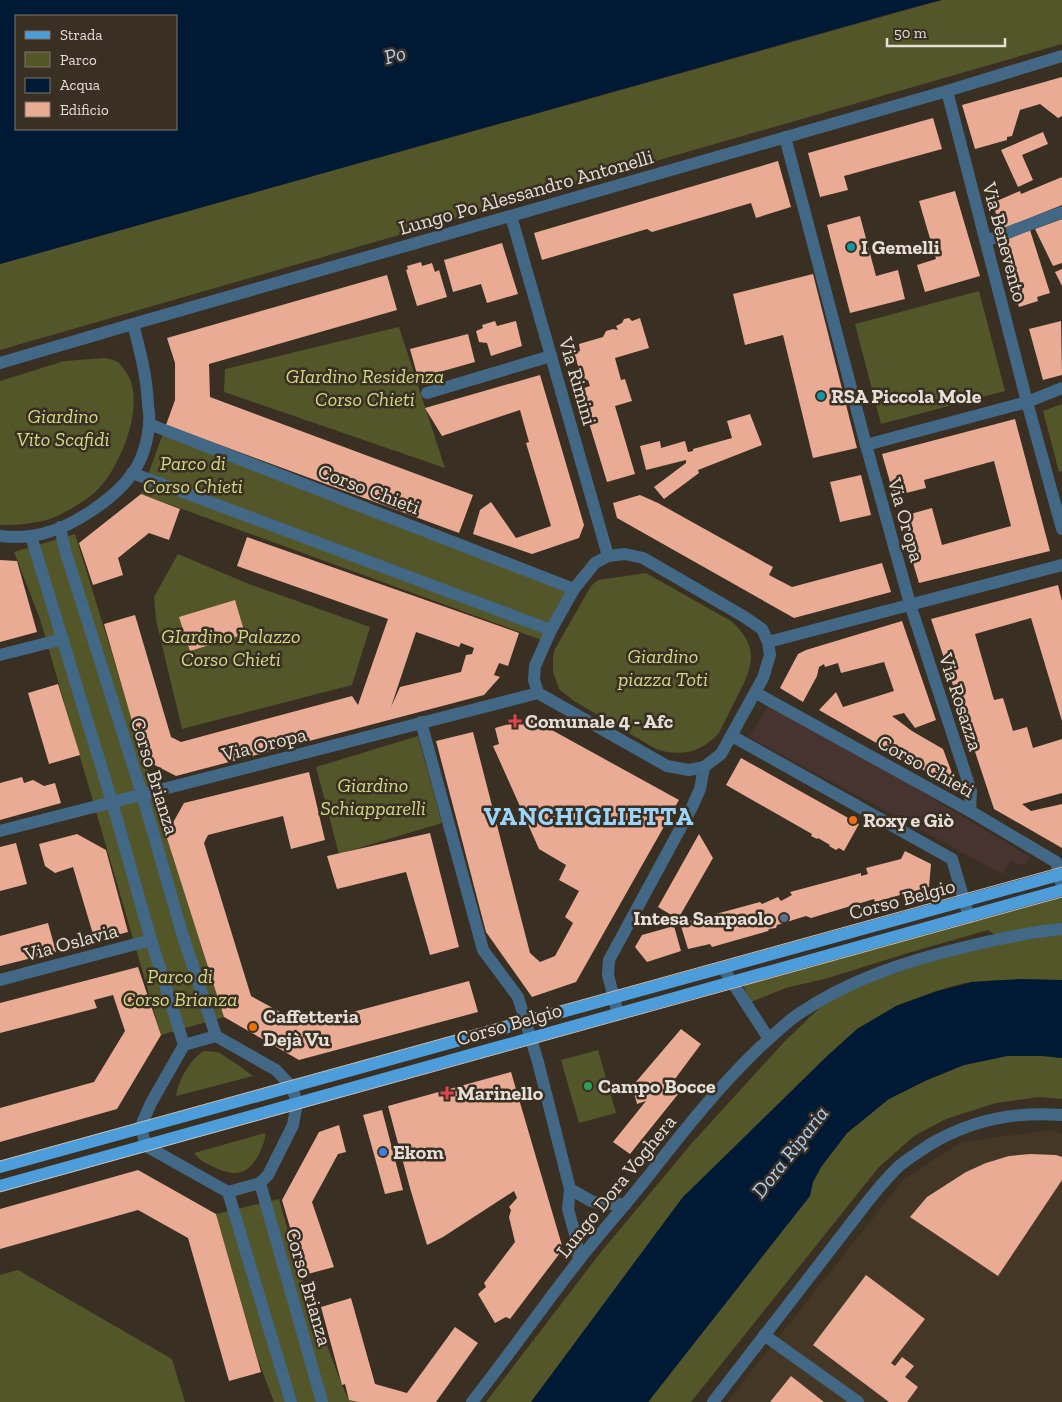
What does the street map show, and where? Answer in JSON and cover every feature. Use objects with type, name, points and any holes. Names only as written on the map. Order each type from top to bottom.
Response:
[{"type":"main road","name":"Corso Belgio","points":[[0,1167],[964,901],[1061,878]]},
{"type":"main road","name":"Corso Belgio","points":[[0,1186],[1062,890]]},
{"type":"street","name":"Lungo Po Alessandro Antonelli","points":[[0,363],[947,91],[1062,56]]},
{"type":"street","name":"Via Benevento","points":[[947,91],[1027,402],[1062,529]]},
{"type":"street","name":"Via Oropa","points":[[785,137],[910,604]]},
{"type":"street","points":[[986,241],[1062,212]]},
{"type":"street","name":"Via Rimini","points":[[511,216],[608,556]]},
{"type":"street","points":[[0,536],[32,536],[46,533],[75,521],[100,505],[132,473],[144,450],[149,424],[148,386],[142,354],[133,324]]},
{"type":"street","points":[[427,393],[551,356]]},
{"type":"street","points":[[866,445],[1027,402],[1062,388]]},
{"type":"street","name":"Corso Chieti","points":[[149,424],[574,589]]},
{"type":"street","points":[[132,473],[551,630]]},
{"type":"street","name":"Corso Brianza","points":[[60,527],[68,560],[142,794],[182,933],[216,1036]]},
{"type":"street","points":[[32,536],[112,802],[151,940],[184,1045]]},
{"type":"street","points":[[625,554],[643,558],[743,616],[762,630],[768,642],[770,655],[756,693],[721,754],[704,768],[689,770],[667,766],[538,693],[534,680],[535,666],[551,630],[574,589],[594,563],[608,556],[625,554]]},
{"type":"street","points":[[768,642],[1062,565]]},
{"type":"street","name":"Via Rosazza","points":[[910,604],[971,791],[970,812]]},
{"type":"street","points":[[0,656],[63,639]]},
{"type":"street","name":"Via Oropa","points":[[0,831],[538,693]]},
{"type":"street","name":"Corso Chieti","points":[[756,693],[1056,862],[1061,878]]},
{"type":"street","name":"Corso Belgio","points":[[421,722],[483,950],[518,997],[526,1022]]},
{"type":"street","points":[[732,736],[952,859],[968,917]]},
{"type":"street","points":[[618,1014],[608,975],[609,960],[692,807],[700,789],[704,768]]},
{"type":"street","name":"Lungo Dora Voghera","points":[[472,1402],[579,1260],[718,1090],[796,1015],[876,973],[930,955],[1035,931],[1062,930]]},
{"type":"street","name":"Via Oslavia","points":[[0,980],[151,940]]},
{"type":"street","points":[[723,968],[769,1039]]},
{"type":"street","points":[[526,1022],[570,1189],[568,1209],[576,1238],[579,1260]]},
{"type":"street","points":[[228,1192],[260,1183],[268,1175],[293,1125],[296,1103],[292,1086],[276,1070],[216,1036],[184,1045],[151,1103],[141,1128],[146,1146],[228,1192],[288,1401]]},
{"type":"street","points":[[713,1402],[864,1205],[884,1181],[905,1162],[939,1139],[980,1123],[1020,1114],[1062,1114]]},
{"type":"street","name":"Corso Brianza","points":[[260,1183],[322,1402]]},
{"type":"street","points":[[570,1189],[591,1202],[626,1204]]},
{"type":"street","points":[[764,1335],[858,1402]]},
{"type":"shaded area","points":[[771,701],[1030,857],[1024,865],[1011,861],[1002,874],[749,737]]},
{"type":"shaded area","points":[[1053,1130],[1062,1134],[1062,1402],[727,1402],[903,1180],[961,1142]]},
{"type":"green space","points":[[942,0],[1062,0],[1062,44],[0,350],[0,264]]},
{"type":"green space","points":[[979,291],[1005,391],[881,424],[855,324]]},
{"type":"green space","name":"GIardino Residenza Corso Chieti","points":[[399,327],[445,468],[224,392],[225,369]]},
{"type":"green space","name":"Giardino Vito Scafidi","points":[[105,358],[117,362],[126,372],[132,385],[134,401],[128,436],[112,470],[103,484],[93,494],[60,515],[38,522],[0,525],[0,381],[64,361]]},
{"type":"green space","points":[[1062,404],[1062,471],[1059,472],[1043,411]]},
{"type":"green space","name":"Parco di Corso Chieti","points":[[166,425],[574,589],[544,641],[141,494]]},
{"type":"green space","name":"Parco di Corso Brianza","points":[[75,534],[224,1017],[161,1035],[40,619],[14,552]]},
{"type":"green space","name":"GIardino Palazzo Corso Chieti","points":[[178,554],[249,584],[370,627],[352,685],[182,729],[156,620],[154,597]]},
{"type":"green space","name":"Giardino piazza Toti","points":[[646,573],[731,621],[740,630],[750,647],[751,656],[748,674],[719,733],[705,745],[682,753],[656,749],[574,701],[559,689],[553,672],[555,649],[591,586],[598,580]]},
{"type":"green space","name":"Giardino Schiapparelli","points":[[418,736],[442,823],[339,854],[316,767]]},
{"type":"green space","points":[[1062,897],[1062,980],[973,982],[924,995],[896,1006],[683,1197],[531,1402],[486,1402],[601,1252],[692,1143],[785,1041],[835,993],[999,938],[988,930],[828,978],[786,988],[751,1002],[743,985]]},
{"type":"green space","name":"Campo Bocce","points":[[598,1050],[616,1113],[579,1123],[561,1060]]},
{"type":"green space","points":[[203,1051],[218,1052],[253,1076],[176,1096],[185,1071]]},
{"type":"green space","points":[[1007,1056],[1062,1058],[1062,1099],[1039,1097],[996,1103],[946,1119],[914,1136],[879,1167],[691,1402],[648,1402],[809,1196],[813,1182],[821,1167],[847,1133],[888,1099],[927,1080],[964,1065]]},
{"type":"green space","points":[[265,1133],[264,1143],[256,1159],[252,1165],[242,1172],[231,1173],[213,1167],[194,1153]]},
{"type":"green space","points":[[279,1199],[300,1274],[342,1385],[349,1400],[358,1402],[274,1402],[258,1360],[216,1214]]},
{"type":"green space","points":[[18,1270],[172,1359],[185,1402],[0,1402],[0,1275]]},
{"type":"water","name":"Po","points":[[0,0],[942,0],[0,264]]},
{"type":"water","name":"Dora Riparia","points":[[1021,979],[1062,980],[1062,1058],[1007,1056],[964,1065],[927,1080],[889,1099],[847,1133],[821,1167],[813,1182],[810,1196],[648,1402],[531,1402],[683,1197],[857,1029],[896,1006],[935,992],[972,982]]},
{"type":"building","points":[[1062,77],[1062,116],[1058,118],[1040,104],[1020,110],[1012,136],[1007,137],[1007,140],[975,149],[962,105]]},
{"type":"building","points":[[933,118],[942,149],[844,176],[848,190],[820,197],[808,153]]},
{"type":"building","points":[[1043,132],[1048,144],[1022,155],[1033,180],[1018,187],[1001,150]]},
{"type":"building","points":[[778,161],[791,207],[756,218],[751,203],[652,232],[647,229],[542,260],[534,233]]},
{"type":"building","points":[[1062,177],[1062,205],[1002,229],[992,203],[1020,191],[1021,194]]},
{"type":"building","name":"I Gemelli","points":[[955,191],[980,276],[925,292],[917,265],[936,259],[919,201]]},
{"type":"building","name":"I Gemelli","points":[[860,216],[876,276],[898,270],[905,299],[850,313],[827,225]]},
{"type":"building","points":[[1062,219],[1062,263],[1053,266],[1035,229]]},
{"type":"building","points":[[1030,230],[1050,293],[1037,297],[1038,301],[1019,307],[1001,242]]},
{"type":"building","points":[[502,243],[518,294],[487,303],[481,284],[453,292],[444,260]]},
{"type":"building","points":[[421,262],[422,266],[432,263],[435,272],[439,270],[447,297],[417,306],[406,270],[408,269],[407,266]]},
{"type":"building","points":[[1062,269],[1062,286],[1055,272]]},
{"type":"building","name":"RSA Piccola Mole","points":[[813,274],[857,448],[813,458],[783,335],[745,345],[733,294]]},
{"type":"building","points":[[387,275],[397,310],[209,364],[210,397],[473,495],[459,533],[166,425],[175,400],[175,363],[167,338]]},
{"type":"building","points":[[629,318],[632,321],[640,318],[649,348],[615,358],[621,380],[625,379],[632,401],[615,406],[635,474],[607,482],[579,390],[590,386],[588,380],[583,382],[574,353],[580,351],[579,344],[603,337],[606,331],[618,330],[616,326],[622,323],[624,319]]},
{"type":"building","points":[[495,321],[497,326],[516,321],[522,346],[491,356],[487,343],[479,342],[476,331],[483,328],[482,325]]},
{"type":"building","points":[[1061,321],[1062,375],[1043,380],[1029,329]]},
{"type":"building","points":[[468,334],[475,362],[418,378],[410,349]]},
{"type":"building","points":[[540,375],[584,525],[579,538],[532,554],[473,534],[480,510],[491,502],[516,538],[551,526],[526,443],[529,442],[520,410],[442,436],[425,408]]},
{"type":"building","points":[[750,414],[762,445],[698,470],[699,473],[664,499],[654,487],[686,463],[686,460],[646,470],[640,446],[660,441],[661,448],[685,441],[688,452],[693,451],[693,449],[732,438],[727,421]]},
{"type":"building","points":[[1015,419],[1050,551],[919,583],[903,530],[910,529],[907,515],[932,508],[942,545],[1011,526],[994,461],[924,480],[926,488],[894,496],[882,454]]},
{"type":"building","points":[[861,475],[871,515],[840,522],[830,482]]},
{"type":"building","points":[[141,494],[180,509],[169,540],[149,533],[118,558],[123,575],[93,585],[79,543]]},
{"type":"building","points":[[640,495],[658,503],[773,567],[769,575],[792,587],[882,563],[891,592],[794,618],[617,518],[613,503]]},
{"type":"building","points":[[247,537],[519,633],[508,666],[499,663],[494,675],[500,677],[484,695],[176,776],[143,759],[104,624],[135,615],[171,737],[181,742],[352,696],[358,705],[388,619],[237,566]],"holes":[[[416,632],[459,647],[461,643],[474,648],[472,654],[466,655],[461,672],[400,687],[391,707]]]},
{"type":"building","points":[[0,560],[17,561],[37,632],[0,642]]},
{"type":"building","points":[[1058,585],[1062,601],[1062,721],[1031,618],[975,634],[994,700],[1003,698],[1013,731],[1027,727],[1033,748],[1062,739],[1062,793],[1022,804],[1031,811],[1062,804],[1062,848],[994,809],[931,619]]},
{"type":"building","points":[[235,600],[245,634],[190,651],[179,617]]},
{"type":"building","points":[[902,621],[936,720],[915,728],[904,713],[892,716],[912,731],[943,749],[952,773],[946,783],[819,710],[836,692],[843,707],[894,691],[884,662],[841,673],[838,663],[825,667],[824,664],[819,667],[817,676],[803,702],[780,688],[798,654]]},
{"type":"building","points":[[58,684],[80,755],[49,764],[28,693]]},
{"type":"building","points":[[530,718],[679,800],[576,982],[532,997],[486,932],[436,741],[473,732],[530,953],[540,962],[555,956],[573,923],[565,917],[579,891],[559,880],[566,865],[539,849],[493,746],[499,744],[495,728]]},
{"type":"building","points":[[741,758],[859,824],[844,851],[839,848],[836,850],[818,838],[811,836],[812,834],[726,785]]},
{"type":"building","points":[[309,772],[325,840],[291,849],[283,816],[208,835],[204,843],[251,996],[304,1025],[469,981],[478,1012],[299,1060],[224,1017],[166,835],[184,803]]},
{"type":"building","points":[[22,777],[24,783],[33,780],[44,786],[55,783],[61,803],[0,820],[0,783]]},
{"type":"building","points":[[430,833],[459,947],[430,955],[406,872],[337,889],[327,856]]},
{"type":"building","points":[[77,834],[106,850],[128,932],[95,941],[73,867],[55,873],[45,866],[39,844]]},
{"type":"building","points":[[699,834],[713,858],[678,919],[658,907]]},
{"type":"building","points":[[16,843],[27,884],[0,891],[0,847]]},
{"type":"building","points":[[905,851],[931,864],[929,887],[875,902],[874,899],[811,918],[806,916],[777,925],[776,928],[769,929],[768,931],[712,947],[710,944],[688,949],[681,926],[691,923],[690,921],[760,902],[762,904],[778,897],[781,901],[792,895],[790,892],[861,873],[861,876],[868,874],[866,868],[901,859]]},
{"type":"building","points":[[48,923],[56,952],[0,966],[0,936]]},
{"type":"building","points":[[674,926],[681,951],[647,962],[635,947],[642,935]]},
{"type":"building","points":[[138,967],[161,1035],[117,1109],[0,1142],[0,1108],[94,1082],[125,1031],[113,995],[94,1000],[97,1008],[0,1033],[0,1003]]},
{"type":"building","points":[[681,1029],[701,1044],[675,1079],[679,1093],[630,1154],[613,1142],[646,1101],[637,1104],[632,1085]]},
{"type":"building","points":[[511,1072],[563,1249],[510,1319],[506,1317],[495,1323],[478,1294],[486,1287],[484,1283],[515,1242],[509,1217],[511,1210],[509,1207],[517,1198],[514,1191],[443,1237],[427,1245],[388,1106]]},
{"type":"building","name":"Ekom","points":[[382,1110],[403,1190],[385,1194],[363,1115]]},
{"type":"building","points":[[339,1125],[346,1152],[338,1154],[312,1202],[334,1267],[304,1275],[282,1200],[319,1132]]},
{"type":"building","points":[[1030,1154],[1062,1157],[1062,1180],[998,1276],[910,1217],[927,1197],[966,1172],[1009,1156]]},
{"type":"building","points":[[138,1170],[216,1214],[261,1372],[229,1381],[188,1238],[138,1210],[0,1249],[0,1209]]},
{"type":"building","points":[[866,1275],[925,1319],[891,1363],[895,1366],[902,1357],[914,1366],[905,1377],[918,1387],[907,1402],[889,1402],[813,1345]]},
{"type":"building","points":[[351,1298],[375,1384],[407,1393],[455,1327],[478,1343],[436,1402],[358,1402],[349,1400],[345,1384],[342,1385],[321,1307]]},
{"type":"building","points":[[791,1376],[824,1402],[770,1402]]},
{"type":"tram line","points":[[0,1161],[1062,867]]},
{"type":"tram line","points":[[0,1192],[1062,897]]},
{"type":"place","name":"I Gemelli","points":[[851,247]]},
{"type":"place","name":"RSA Piccola Mole","points":[[821,396]]},
{"type":"place","name":"Comunale 4 - Afc","points":[[515,721]]},
{"type":"place","name":"Roxy e Giò","points":[[853,820]]},
{"type":"place","name":"Intesa Sanpaolo","points":[[784,918]]},
{"type":"place","name":"Caffetteria Dejà Vu","points":[[253,1027]]},
{"type":"place","name":"Campo Bocce","points":[[588,1086]]},
{"type":"place","name":"Marinello","points":[[447,1093]]},
{"type":"place","name":"Ekom","points":[[383,1152]]},
{"type":"district","name":"VANCHIGLIETTA","points":[[589,816]]}]
